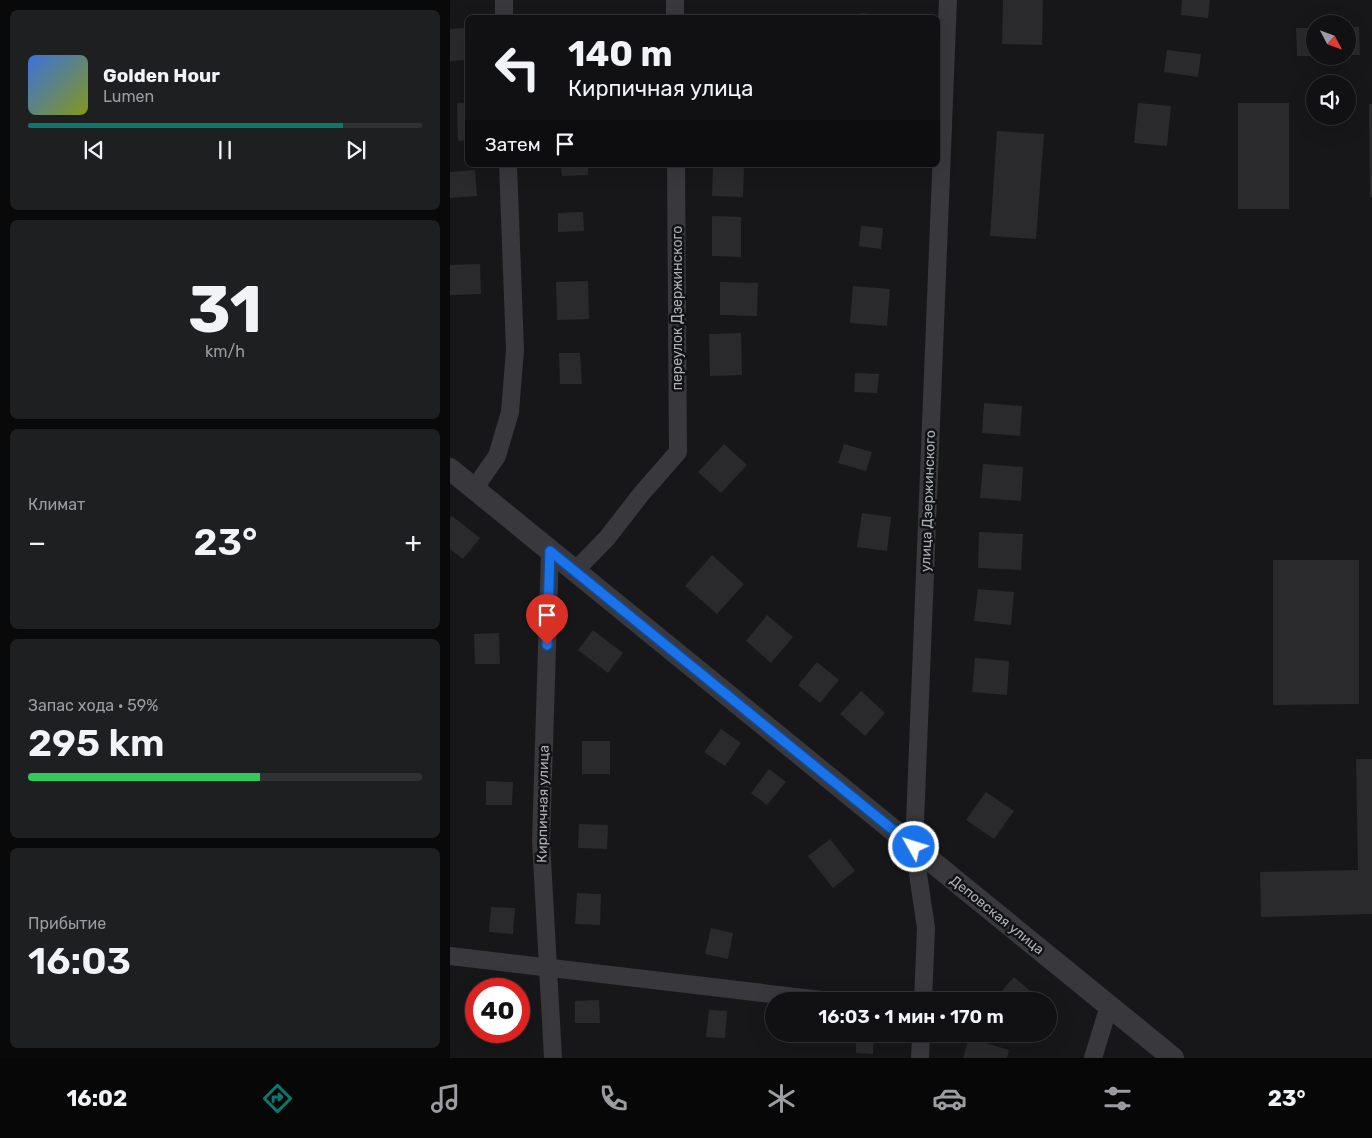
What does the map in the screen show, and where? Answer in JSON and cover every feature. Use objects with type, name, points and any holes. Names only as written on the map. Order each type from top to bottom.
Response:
[{"type":"street","points":[[504,0],[504,15]]},
{"type":"street","points":[[675,0],[675,15]]},
{"type":"street","name":"улица Дзержинского","points":[[923,992],[926,928],[914,847],[948,0]]},
{"type":"street","points":[[474,489],[497,456],[510,412],[515,350],[508,167]]},
{"type":"street","name":"переулок Дзержинского","points":[[575,571],[607,538],[642,493],[678,452],[676,167]]},
{"type":"street","name":"Деповская улица","points":[[450,469],[1173,1058]]},
{"type":"street","name":"Кирпичная улица","points":[[550,551],[541,841],[553,1058]]},
{"type":"street","points":[[450,956],[765,993]]},
{"type":"street","points":[[1092,1058],[1109,1006]]},
{"type":"street","points":[[920,1058],[921,1042]]},
{"type":"building","points":[[1003,0],[1043,0],[1042,45],[1002,44]]},
{"type":"building","points":[[1182,0],[1210,0],[1208,18],[1181,15]]},
{"type":"building","points":[[860,13],[884,15],[860,15]]},
{"type":"building","points":[[1356,27],[1359,27],[1360,55],[1356,55]]},
{"type":"building","points":[[465,28],[465,60],[450,61],[450,29]]},
{"type":"building","points":[[1296,28],[1306,28],[1306,56],[1297,56]]},
{"type":"building","points":[[1167,50],[1201,54],[1198,77],[1164,72]]},
{"type":"building","points":[[457,103],[465,103],[465,140],[458,141]]},
{"type":"building","points":[[1138,103],[1171,106],[1167,146],[1134,143]]},
{"type":"building","points":[[1238,103],[1289,103],[1289,209],[1238,209]]},
{"type":"building","points":[[1369,104],[1372,104],[1372,197],[1370,197]]},
{"type":"building","points":[[997,131],[1044,134],[1036,239],[990,236]]},
{"type":"building","points":[[561,167],[588,167],[588,175],[562,176]]},
{"type":"building","points":[[713,167],[744,167],[743,197],[712,196]]},
{"type":"building","points":[[475,170],[477,196],[450,198],[450,172]]},
{"type":"building","points":[[583,212],[584,231],[558,232],[558,213]]},
{"type":"building","points":[[712,216],[741,217],[741,257],[712,256]]},
{"type":"building","points":[[861,226],[883,228],[881,249],[859,246]]},
{"type":"building","points":[[480,264],[481,294],[450,295],[450,265]]},
{"type":"building","points":[[588,281],[589,319],[557,320],[556,282]]},
{"type":"building","points":[[720,282],[758,283],[757,316],[720,315]]},
{"type":"building","points":[[853,286],[890,289],[887,326],[850,323]]},
{"type":"building","points":[[741,333],[742,375],[710,376],[709,334]]},
{"type":"building","points":[[559,353],[580,353],[582,384],[560,384]]},
{"type":"building","points":[[855,373],[879,374],[877,393],[854,392]]},
{"type":"building","points":[[984,403],[1022,406],[1020,436],[982,433]]},
{"type":"building","points":[[724,444],[747,465],[721,493],[698,472]]},
{"type":"building","points":[[844,444],[872,452],[866,471],[838,463]]},
{"type":"building","points":[[983,464],[1023,467],[1021,501],[980,498]]},
{"type":"building","points":[[862,513],[891,517],[887,551],[857,547]]},
{"type":"building","points":[[452,516],[480,538],[463,559],[450,549],[450,518]]},
{"type":"building","points":[[979,532],[1023,534],[1021,570],[978,568]]},
{"type":"building","points":[[712,555],[744,584],[717,614],[685,586]]},
{"type":"building","points":[[1273,560],[1359,560],[1359,704],[1273,705]]},
{"type":"building","points":[[978,589],[1014,592],[1011,625],[974,621]]},
{"type":"building","points":[[767,615],[793,637],[771,663],[746,641]]},
{"type":"building","points":[[593,630],[623,653],[608,673],[578,650]]},
{"type":"building","points":[[499,633],[500,664],[475,664],[474,634]]},
{"type":"building","points":[[975,658],[1009,661],[1007,695],[972,692]]},
{"type":"building","points":[[817,662],[839,680],[820,703],[798,685]]},
{"type":"building","points":[[861,691],[885,713],[865,736],[840,714]]},
{"type":"building","points":[[721,729],[741,743],[725,766],[704,752]]},
{"type":"building","points":[[582,741],[610,741],[610,774],[582,774]]},
{"type":"building","points":[[1356,759],[1372,759],[1372,914],[1261,917],[1260,872],[1358,870]]},
{"type":"building","points":[[769,769],[786,782],[767,805],[751,793]]},
{"type":"building","points":[[486,781],[513,782],[512,805],[486,805]]},
{"type":"building","points":[[986,792],[1014,811],[994,839],[966,820]]},
{"type":"building","points":[[579,824],[608,825],[607,849],[578,848]]},
{"type":"building","points":[[830,839],[855,871],[833,888],[808,856]]},
{"type":"building","points":[[577,893],[601,894],[600,925],[575,924]]},
{"type":"building","points":[[491,907],[515,908],[513,934],[489,932]]},
{"type":"building","points":[[711,928],[733,933],[728,959],[705,954]]},
{"type":"building","points":[[1014,977],[1032,992],[1001,992]]},
{"type":"building","points":[[599,1000],[600,1023],[575,1023],[575,1001]]},
{"type":"building","points":[[709,1010],[727,1011],[725,1038],[706,1037]]},
{"type":"building","points":[[856,1042],[874,1042],[873,1054],[856,1053]]},
{"type":"building","points":[[968,1042],[982,1042],[1009,1050],[1007,1058],[963,1058]]},
{"type":"route","points":[[547,645],[550,551],[914,847]]}]
